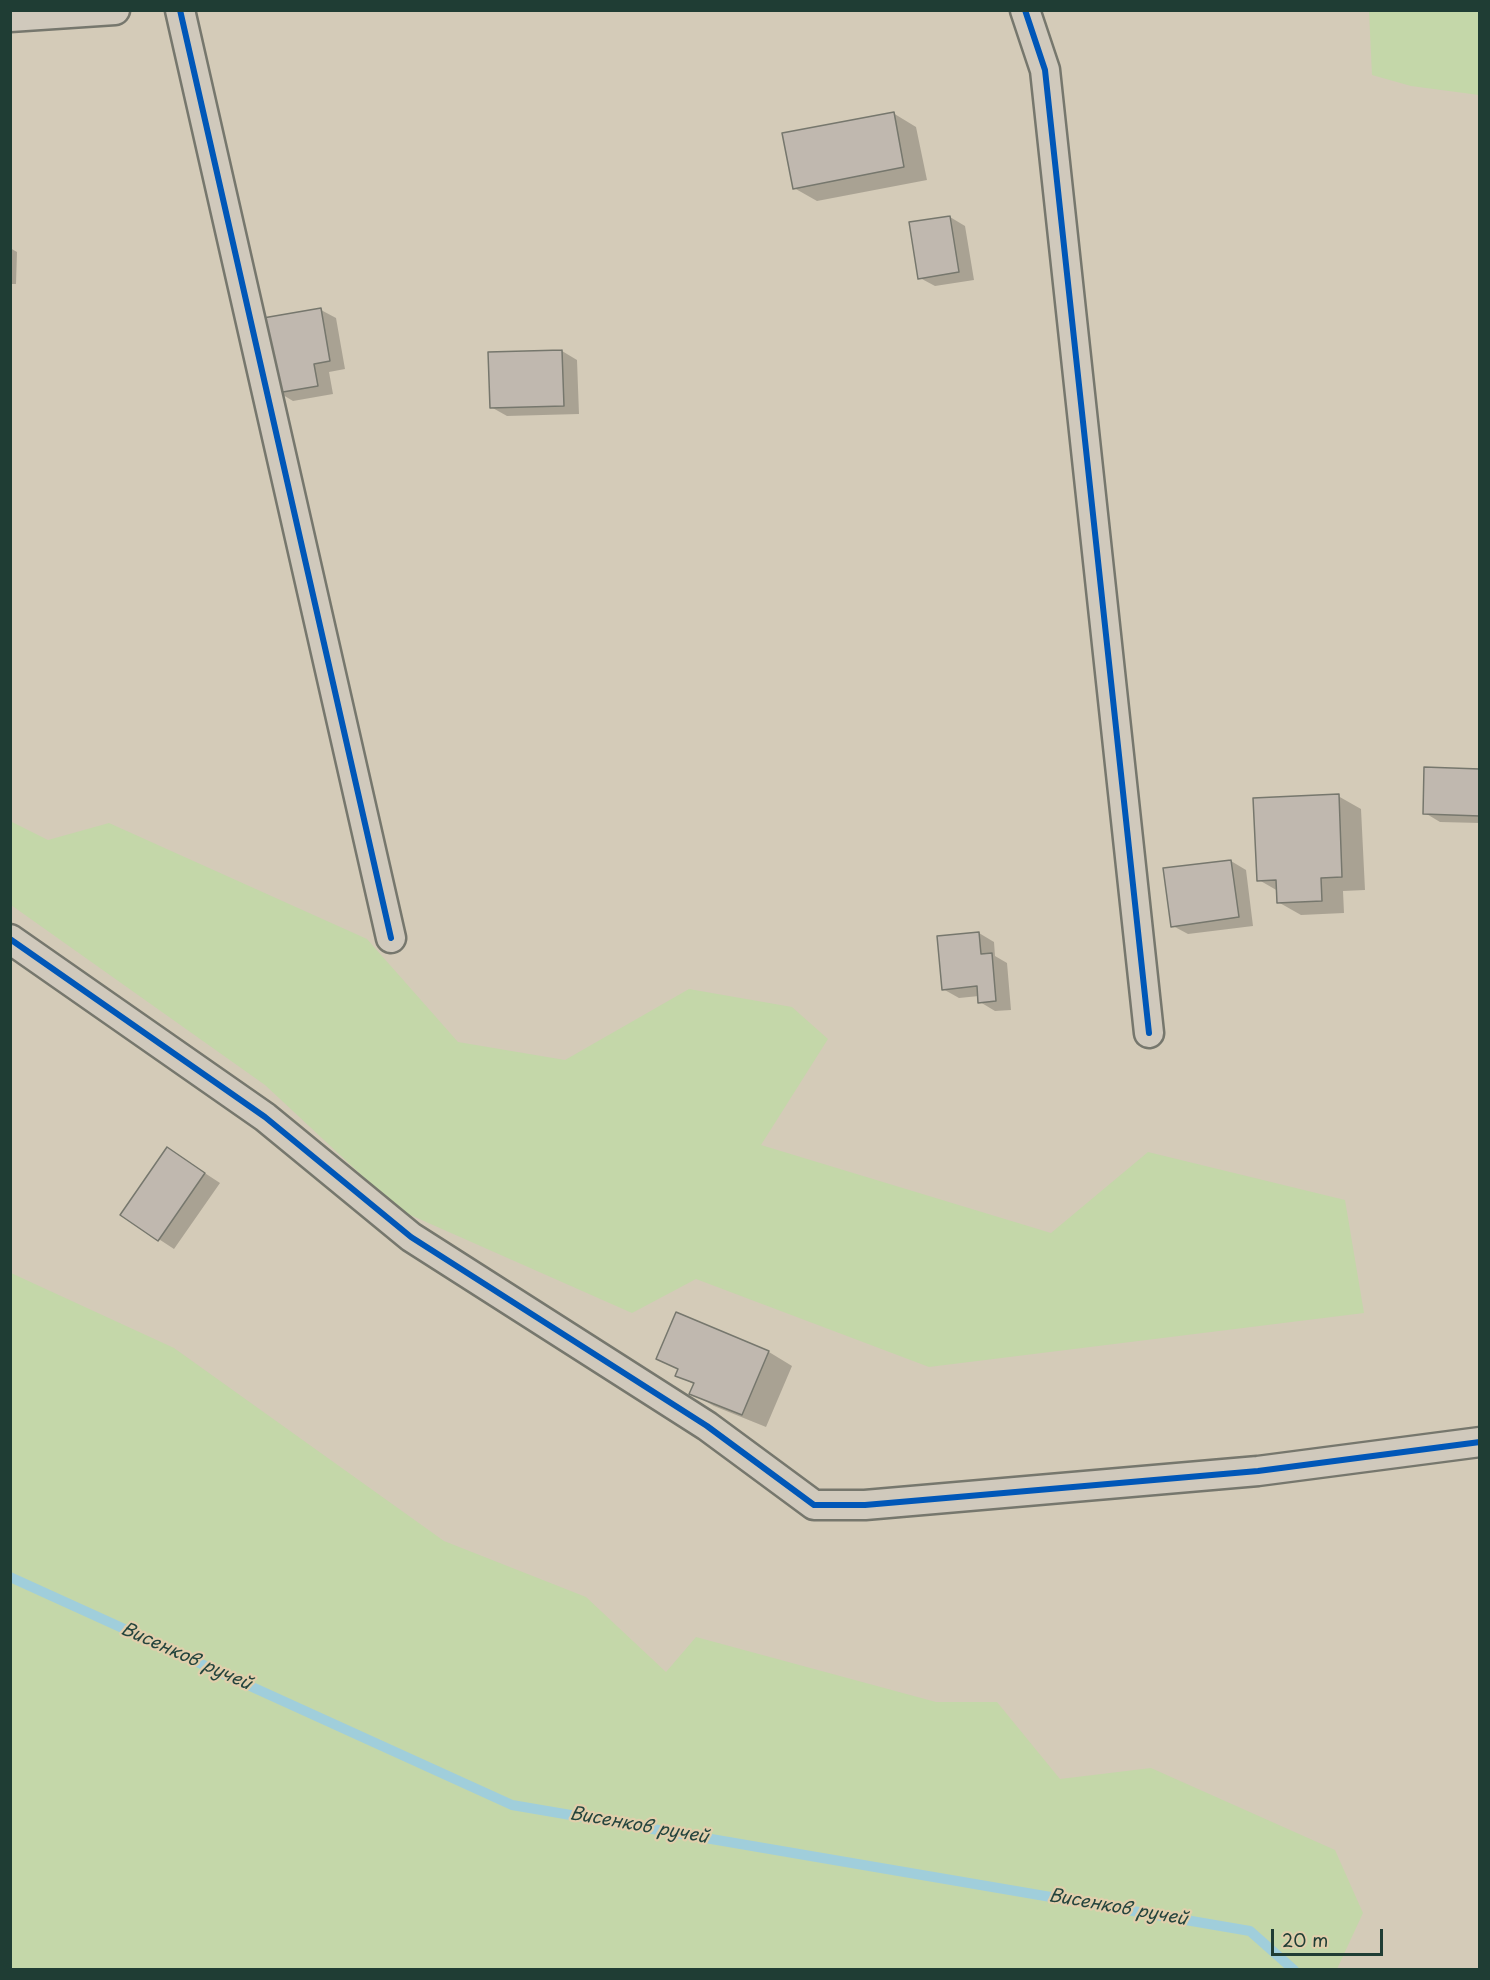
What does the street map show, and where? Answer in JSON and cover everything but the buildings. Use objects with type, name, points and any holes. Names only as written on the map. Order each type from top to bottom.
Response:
[{"type":"street","points":[[10,17],[114,10]]},
{"type":"street","points":[[180,10],[391,938]]},
{"type":"street","points":[[1025,10],[1045,70],[1149,1033]]},
{"type":"street","points":[[10,939],[266,1117],[411,1237],[707,1426],[814,1505],[865,1506],[1258,1471],[1479,1442]]},
{"type":"green space","points":[[1369,11],[1479,11],[1479,95],[1411,86],[1372,75]]},
{"type":"green space","points":[[10,821],[48,840],[109,823],[367,939],[458,1042],[565,1060],[689,989],[792,1007],[828,1039],[761,1145],[1051,1233],[1148,1152],[1345,1200],[1364,1313],[929,1367],[696,1279],[632,1313],[399,1210],[265,1085],[11,905]]},
{"type":"green space","points":[[11,1273],[174,1348],[444,1541],[586,1597],[666,1672],[696,1637],[936,1702],[997,1702],[1060,1779],[1151,1768],[1335,1850],[1363,1913],[1337,1969],[11,1969]]},
{"type":"waterway","name":"Висенков ручей","points":[[10,1577],[512,1805],[1250,1931],[1294,1970]]},
{"type":"cycle path","points":[[180,10],[391,938]]},
{"type":"cycle path","points":[[1025,10],[1045,70],[1149,1033]]},
{"type":"cycle path","points":[[10,939],[265,1117],[411,1237],[707,1426],[814,1505],[865,1505],[1258,1471],[1480,1442]]}]
